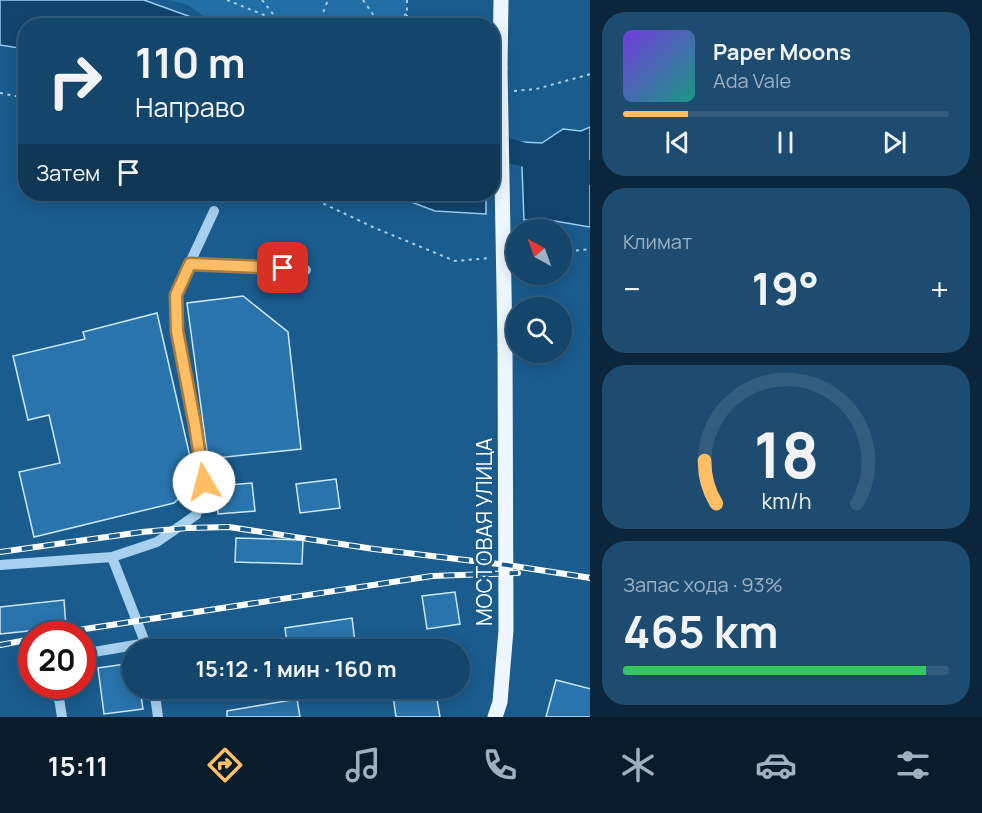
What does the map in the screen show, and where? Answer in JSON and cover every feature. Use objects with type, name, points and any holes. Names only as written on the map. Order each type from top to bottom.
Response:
[{"type":"main road","name":"МОСТОВАЯ УЛИЦА","points":[[495,717],[500,702],[506,630],[501,0]]},
{"type":"lane","points":[[0,566],[112,557],[158,542],[196,515],[204,482],[177,331],[176,295],[214,211]]},
{"type":"lane","points":[[190,264],[306,270]]},
{"type":"lane","points":[[112,557],[145,639]]},
{"type":"lane","points":[[96,652],[122,649]]},
{"type":"lane","points":[[59,699],[62,717]]},
{"type":"lane","points":[[156,699],[158,717]]},
{"type":"path","points":[[227,0],[273,18]]},
{"type":"path","points":[[262,0],[276,18]]},
{"type":"path","points":[[321,18],[328,0]]},
{"type":"path","points":[[363,0],[376,18]]},
{"type":"path","points":[[406,18],[407,0]]},
{"type":"path","points":[[397,18],[406,14]]},
{"type":"path","points":[[536,89],[590,74]]},
{"type":"path","points":[[0,93],[18,96]]},
{"type":"path","points":[[318,201],[375,228],[455,261],[497,258]]},
{"type":"path","points":[[572,251],[590,249]]},
{"type":"shaded area","points":[[0,0],[144,0],[192,18],[18,18],[18,48],[0,45]]},
{"type":"shaded area","points":[[170,0],[407,0],[406,18],[206,18],[188,5]]},
{"type":"shaded area","points":[[590,127],[590,227],[572,224],[572,219],[524,219],[521,142],[542,143],[563,129],[581,131]]},
{"type":"shaded area","points":[[409,201],[486,201],[486,214],[435,211]]},
{"type":"building","points":[[243,296],[288,332],[301,449],[208,459],[187,303]]},
{"type":"building","points":[[157,313],[191,461],[189,461],[192,485],[174,503],[34,537],[19,472],[60,463],[49,415],[28,420],[13,356],[85,339],[83,332]]},
{"type":"building","points":[[336,479],[340,508],[300,513],[296,484]]},
{"type":"building","points":[[252,483],[255,511],[218,514],[216,486]]},
{"type":"building","points":[[236,538],[303,540],[302,564],[235,562]]},
{"type":"building","points":[[455,592],[460,624],[427,629],[422,596]]},
{"type":"building","points":[[64,600],[66,621],[18,621],[18,632],[0,634],[0,607]]},
{"type":"building","points":[[352,618],[355,639],[286,639],[285,628]]},
{"type":"building","points":[[122,664],[122,699],[142,699],[143,709],[104,714],[98,668]]},
{"type":"building","points":[[556,680],[590,689],[590,717],[546,717]]},
{"type":"building","points":[[297,699],[300,717],[227,717],[227,711]]},
{"type":"building","points":[[394,699],[437,699],[440,717],[396,717]]},
{"type":"waterway","points":[[500,148],[590,173]]},
{"type":"railway","points":[[0,552],[142,532],[229,527],[590,578]]},
{"type":"railway","points":[[96,627],[432,576],[518,573]]},
{"type":"railway","points":[[0,645],[18,642]]},
{"type":"route","points":[[204,482],[177,331],[176,295],[190,264],[283,268]]}]
